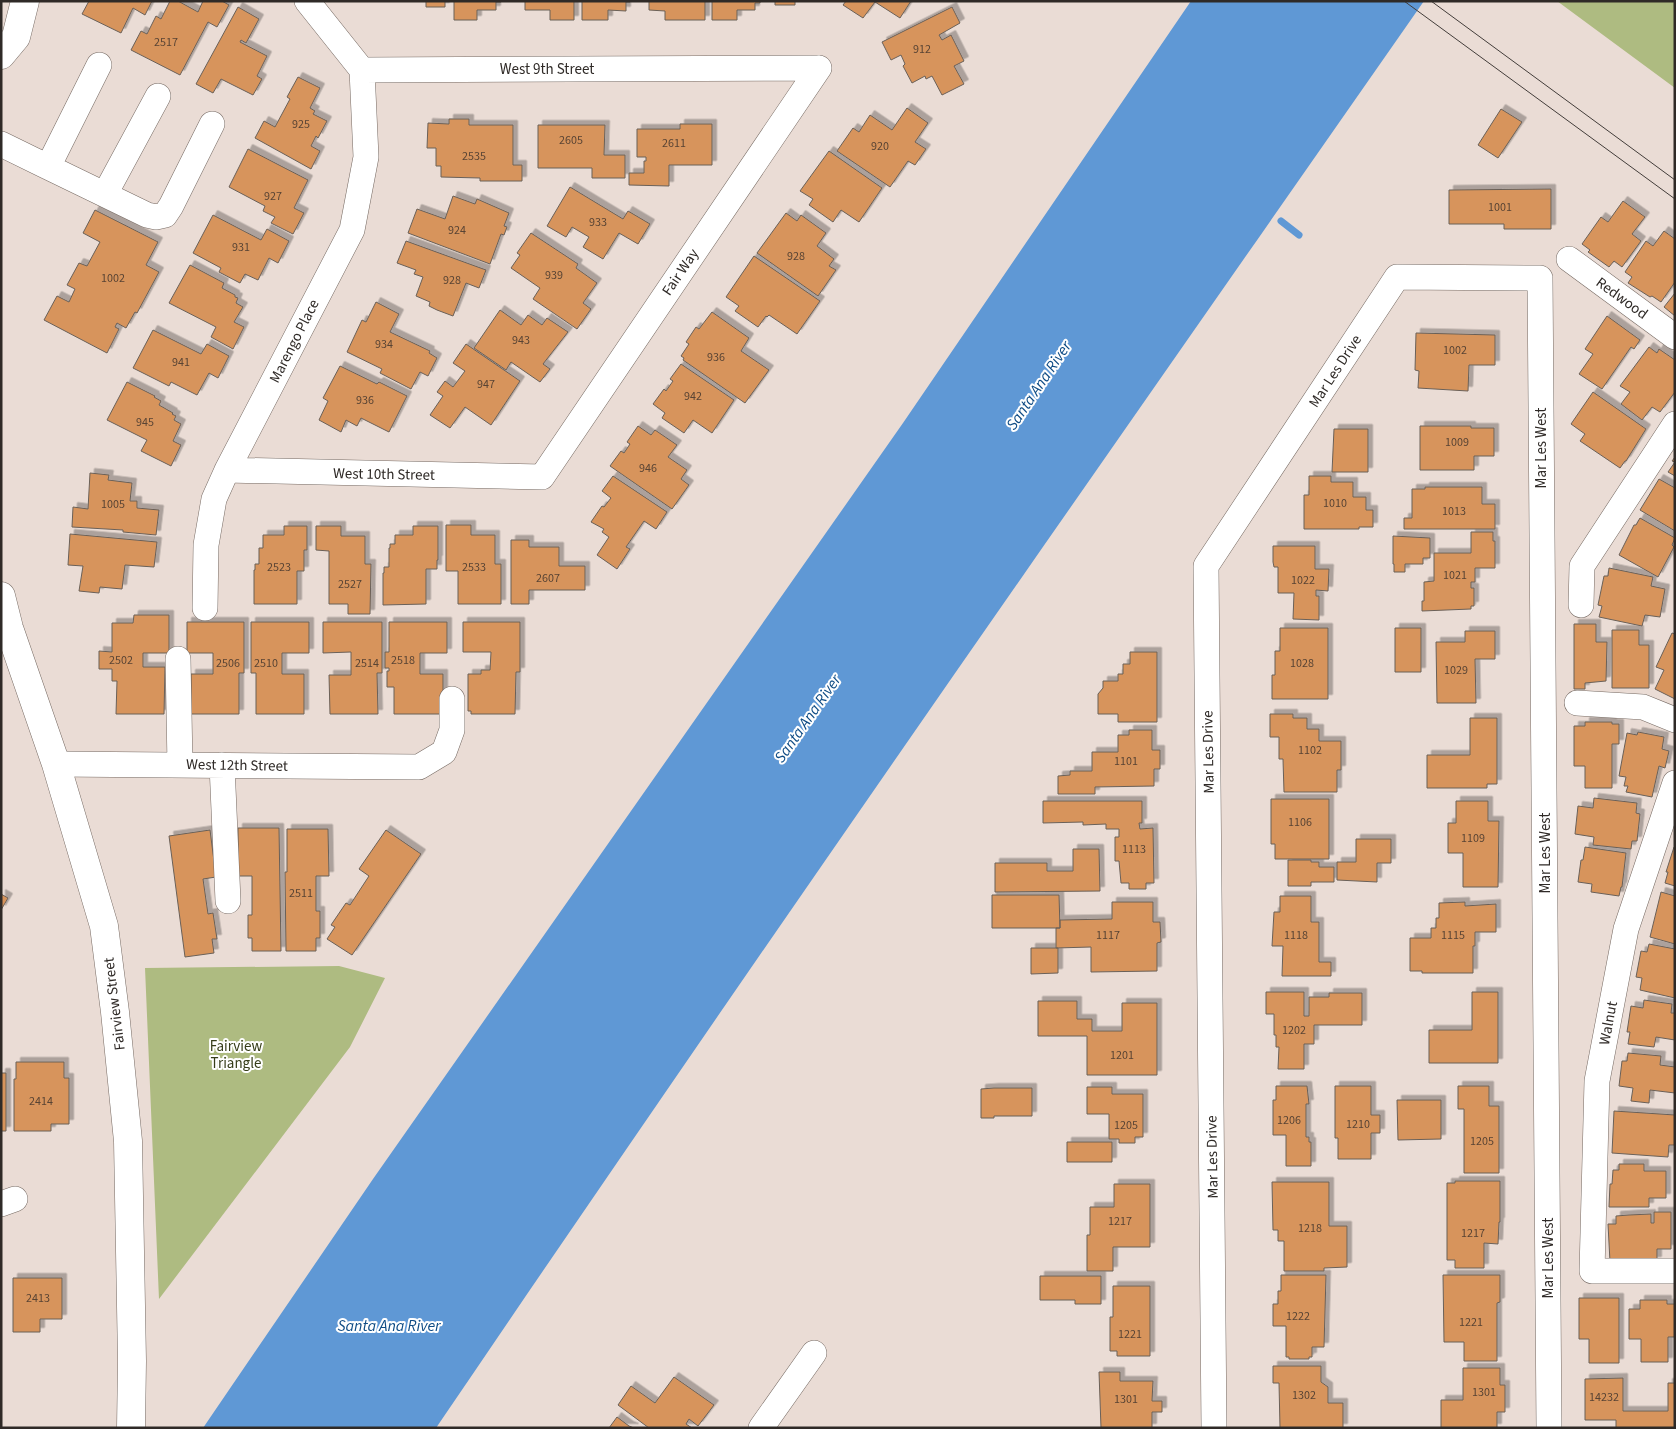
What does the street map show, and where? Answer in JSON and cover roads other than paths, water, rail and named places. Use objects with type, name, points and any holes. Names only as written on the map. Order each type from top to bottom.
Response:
[{"type":"main road","points":[[1,55],[16,36],[25,1]]},
{"type":"main road","name":"Fairview Street","points":[[1,596],[9,628],[56,764],[104,926],[128,1141],[132,1361],[131,1428]]},
{"type":"street","points":[[307,1],[362,70]]},
{"type":"street","points":[[48,167],[99,65]]},
{"type":"street","name":"West 9th Street","points":[[362,70],[819,68]]},
{"type":"street","name":"Fair Way","points":[[542,477],[819,68]]},
{"type":"street","name":"Marengo Place","points":[[205,608],[206,545],[214,500],[227,470],[352,230],[366,157],[362,70]]},
{"type":"street","points":[[105,194],[158,96]]},
{"type":"street","points":[[1,144],[147,215],[156,217],[165,215],[171,206],[212,124]]},
{"type":"street","name":"Redwood","points":[[1568,259],[1675,337]]},
{"type":"street","name":"Mar Les Drive","points":[[1214,1428],[1206,566],[1397,277],[1540,278]]},
{"type":"street","name":"Mar Les West","points":[[1540,278],[1549,1428]]},
{"type":"street","points":[[1581,605],[1582,566],[1675,424]]},
{"type":"street","name":"West 10th Street","points":[[227,470],[542,477]]},
{"type":"street","points":[[178,659],[180,765]]},
{"type":"street","name":"West 12th Street","points":[[56,764],[419,767],[444,752],[452,730],[452,699]]},
{"type":"street","points":[[1577,704],[1643,707],[1675,720]]},
{"type":"street","points":[[222,765],[228,901]]},
{"type":"street","name":"Walnut","points":[[1675,783],[1626,929],[1598,1081],[1592,1271],[1675,1271]]},
{"type":"street","points":[[761,1428],[814,1354]]},
{"type":"water","name":"Santa Ana River","points":[[1191,1],[1424,1],[804,891],[436,1428],[203,1428],[373,1179],[903,423]]},
{"type":"waterway","points":[[1281,221],[1299,235]]},
{"type":"tram line","points":[[1404,1],[1675,199]]},
{"type":"tram line","points":[[1431,1],[1675,180]]},
{"type":"park label","name":"Fairview Triangle","points":[[236,1054]]}]
